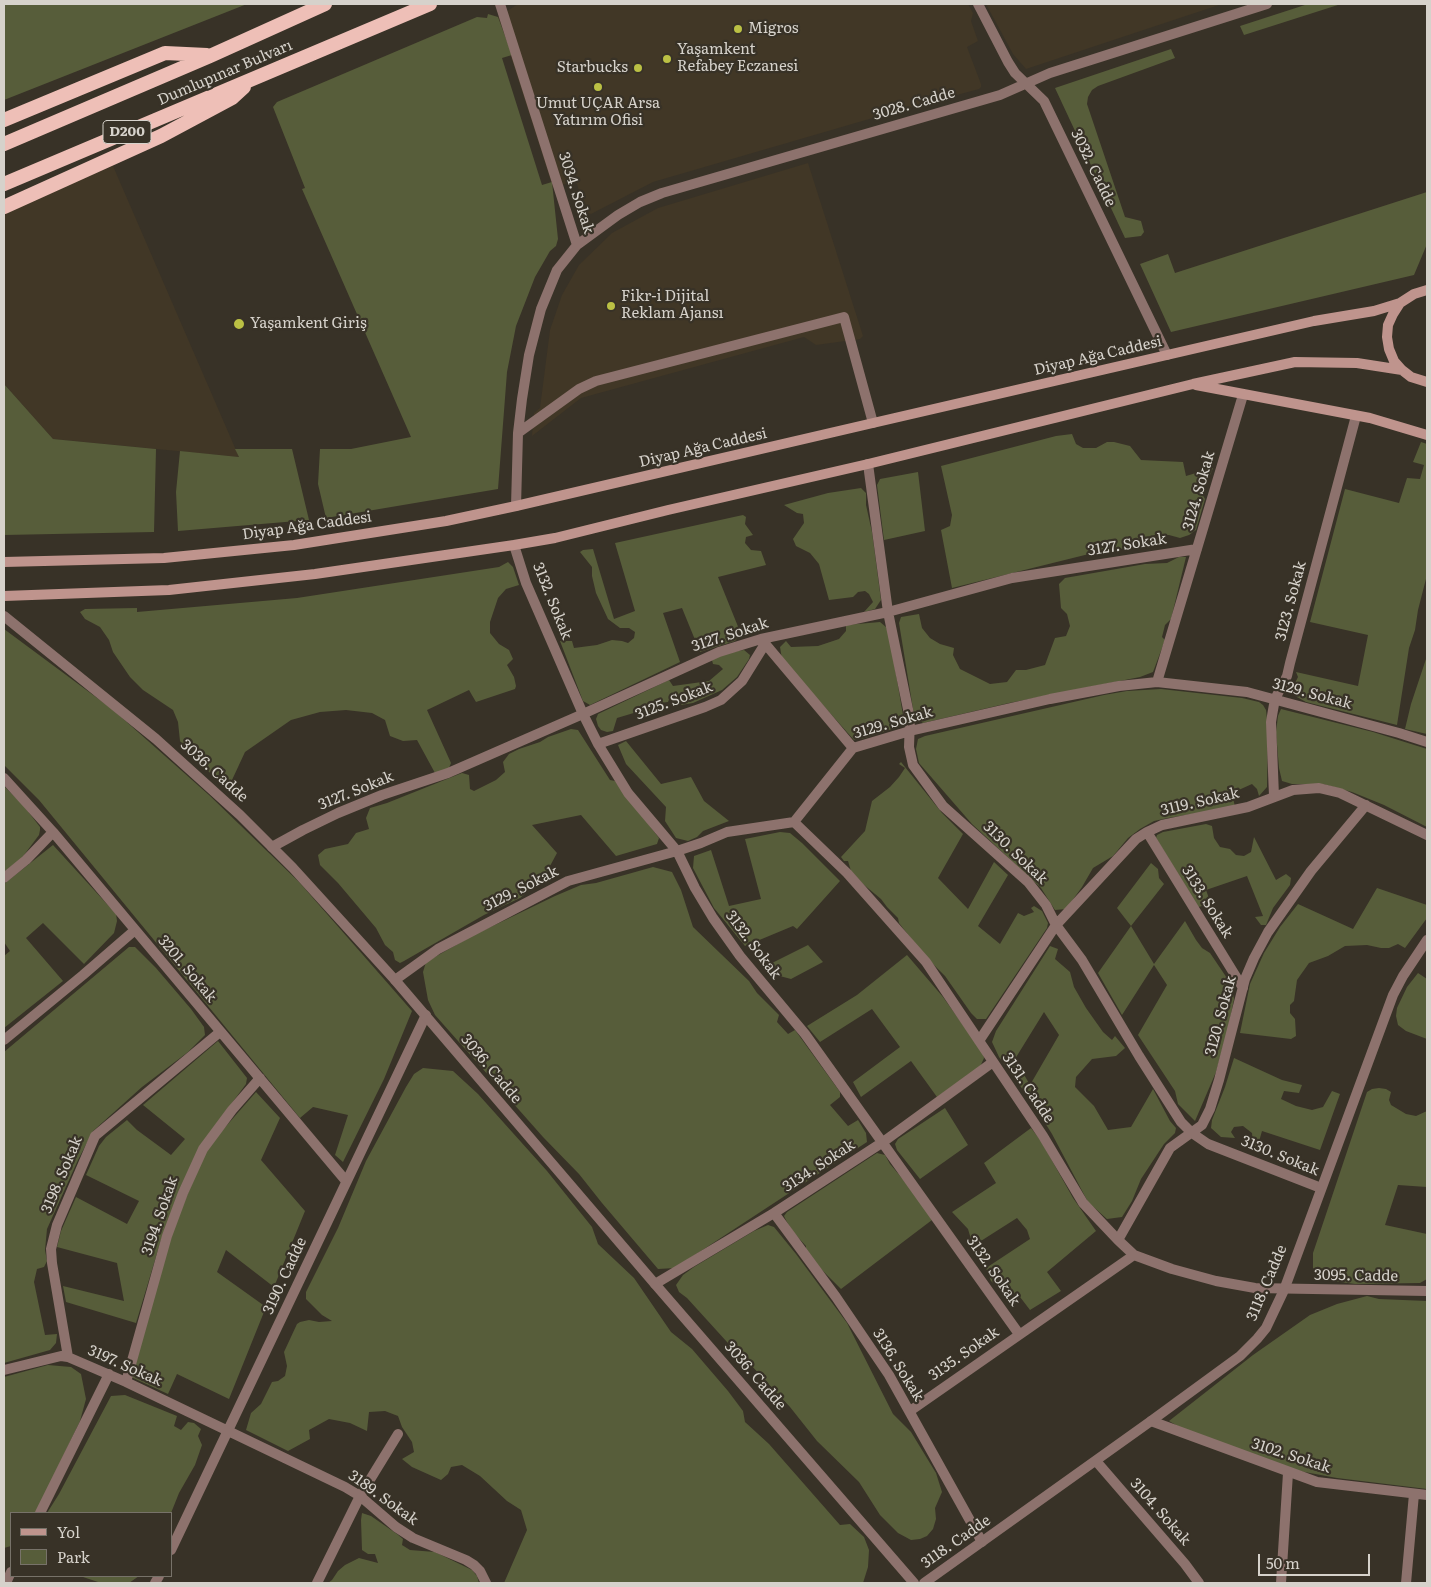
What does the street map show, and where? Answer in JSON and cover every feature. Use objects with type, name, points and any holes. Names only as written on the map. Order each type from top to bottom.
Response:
[{"type":"highway","name":"Dumlupınar Bulvarı","points":[[4,144],[210,56],[325,4]]},
{"type":"highway","name":"Dumlupınar Bulvarı","points":[[4,184],[430,4]]},
{"type":"highway","points":[[4,120],[165,53],[210,56]]},
{"type":"highway","points":[[4,207],[161,136],[232,98],[250,80]]},
{"type":"main road","name":"Diyap Ağa Caddesi","points":[[4,562],[164,558],[294,545],[446,521],[1314,322],[1374,311],[1400,304],[1414,294],[1427,290]]},
{"type":"main road","points":[[1400,304],[1388,325],[1387,337],[1391,355],[1402,370],[1411,377],[1425,383]]},
{"type":"main road","points":[[4,596],[169,590],[315,574],[514,545],[555,538],[868,464],[1193,384],[1295,362],[1357,363],[1402,370]]},
{"type":"main road","points":[[1193,384],[1387,422],[1427,435]]},
{"type":"street","name":"3034. Sokak","points":[[500,4],[577,245],[557,270],[541,309],[528,355],[518,433],[516,506]]},
{"type":"street","name":"3032. Cadde","points":[[978,4],[1008,62],[1025,84],[1044,101],[1166,356]]},
{"type":"street","name":"3028. Cadde","points":[[577,245],[618,215],[640,202],[662,193],[1000,95],[1050,73],[1267,4]]},
{"type":"street","points":[[518,433],[579,390],[596,381],[844,316],[873,423]]},
{"type":"street","name":"3124. Sokak","points":[[1157,682],[1243,394]]},
{"type":"street","name":"3123. Sokak","points":[[1274,796],[1272,722],[1276,699],[1287,676],[1356,416]]},
{"type":"street","name":"3130. Sokak","points":[[868,464],[888,612],[910,719],[909,747],[913,765],[943,806],[1028,882],[1046,905],[1056,926],[1082,960],[1181,1122],[1192,1133],[1208,1144],[1321,1188]]},
{"type":"street","name":"3132. Sokak","points":[[514,545],[526,584],[583,714],[598,744],[628,793],[677,851],[695,888],[740,956],[805,1034],[1019,1334]]},
{"type":"street","name":"3127. Sokak","points":[[272,847],[302,830],[364,802],[448,773],[583,714],[709,655],[888,612],[1012,578],[1197,550]]},
{"type":"street","name":"3036. Cadde","points":[[4,616],[150,733],[272,847],[426,1015],[655,1284],[914,1583]]},
{"type":"street","points":[[763,641],[853,748]]},
{"type":"street","name":"3125. Sokak","points":[[598,744],[721,700],[742,681],[763,641]]},
{"type":"street","name":"3129. Sokak","points":[[395,980],[438,949],[568,882],[677,851],[727,832],[794,822],[853,748],[910,731],[1050,699],[1120,686],[1157,682],[1247,692],[1427,742]]},
{"type":"street","name":"3201. Sokak","points":[[4,778],[53,832],[346,1181]]},
{"type":"street","name":"3119. Sokak","points":[[979,1041],[1056,926],[1136,839],[1147,832],[1162,826],[1248,807],[1293,790],[1319,788],[1340,793],[1427,835]]},
{"type":"street","name":"3120. Sokak","points":[[1118,1240],[1170,1148],[1202,1125],[1210,1109],[1243,988],[1254,958],[1268,932],[1311,871],[1366,805]]},
{"type":"street","name":"3131. Cadde","points":[[794,822],[847,873],[926,962],[1043,1136],[1083,1203],[1118,1240],[1134,1255],[1172,1269],[1216,1281],[1254,1288],[1284,1290]]},
{"type":"street","points":[[4,878],[26,860],[53,832]]},
{"type":"street","name":"3133. Sokak","points":[[1147,832],[1243,988]]},
{"type":"street","points":[[4,1040],[136,930]]},
{"type":"street","name":"3118. Cadde","points":[[924,1583],[1151,1421],[1248,1348],[1266,1328],[1284,1290],[1393,995],[1427,940]]},
{"type":"street","name":"3190. Cadde","points":[[172,1548],[229,1432],[426,1015]]},
{"type":"street","name":"3198. Sokak","points":[[68,1357],[51,1249],[57,1225],[95,1136],[220,1032]]},
{"type":"street","name":"3134. Sokak","points":[[655,1284],[774,1213],[883,1142],[993,1062]]},
{"type":"street","name":"3194. Sokak","points":[[126,1382],[167,1236],[183,1193],[203,1149],[260,1078]]},
{"type":"street","name":"3136. Sokak","points":[[774,1213],[865,1339],[910,1411],[982,1542]]},
{"type":"street","name":"3135. Sokak","points":[[910,1411],[1134,1255]]},
{"type":"street","name":"3095. Cadde","points":[[1284,1290],[1427,1292]]},
{"type":"street","name":"3197. Sokak","points":[[4,1370],[53,1357],[68,1357],[109,1374],[229,1432]]},
{"type":"street","points":[[40,1512],[109,1374]]},
{"type":"street","name":"3102. Sokak","points":[[1151,1421],[1311,1481],[1330,1485],[1427,1495]]},
{"type":"street","name":"3189. Sokak","points":[[229,1432],[327,1477],[360,1496],[396,1527],[413,1538],[453,1554],[474,1565],[480,1571],[486,1583]]},
{"type":"street","points":[[317,1583],[360,1496],[398,1434]]},
{"type":"street","name":"3104. Sokak","points":[[1096,1461],[1200,1583]]},
{"type":"street","points":[[1281,1583],[1288,1473]]},
{"type":"street","points":[[1406,1583],[1414,1494]]},
{"type":"shaded area","points":[[518,4],[968,4],[973,13],[971,21],[978,41],[967,47],[981,87],[653,182],[591,214],[584,208],[577,184],[572,182],[553,188],[498,17]]},
{"type":"shaded area","points":[[986,4],[1222,4],[1026,69],[1013,54]]},
{"type":"shaded area","points":[[808,163],[863,336],[860,339],[816,345],[804,337],[581,398],[532,436],[534,413],[540,408],[550,330],[562,295],[579,265],[612,233],[658,208]]},
{"type":"shaded area","points":[[113,166],[239,457],[53,439],[4,384],[4,212]]},
{"type":"green space","points":[[4,4],[247,4],[4,100]]},
{"type":"green space","points":[[1308,4],[1341,4],[1244,35],[1240,26]]},
{"type":"green space","points":[[488,14],[498,17],[512,55],[502,58],[542,185],[552,182],[558,239],[556,246],[550,251],[535,277],[516,326],[507,372],[498,489],[326,518],[318,484],[320,449],[351,449],[411,437],[302,189],[305,188],[273,107],[277,102],[477,17],[487,18]]},
{"type":"green space","points":[[1171,49],[1175,58],[1098,86],[1092,90],[1088,97],[1087,104],[1125,217],[1141,221],[1144,232],[1141,236],[1125,238],[1055,88]]},
{"type":"green space","points":[[1427,192],[1427,244],[1414,275],[1171,332],[1140,264],[1168,254],[1175,273]]},
{"type":"green space","points":[[4,384],[53,439],[156,449],[154,532],[4,535]]},
{"type":"green space","points":[[1072,434],[1076,444],[1083,448],[1096,448],[1107,442],[1114,442],[1130,446],[1141,460],[1183,462],[1186,476],[1204,468],[1213,468],[1201,492],[1205,499],[1196,530],[1180,538],[1169,535],[1154,535],[1151,541],[1155,546],[1105,550],[952,588],[941,530],[950,526],[952,515],[941,466],[1056,436]]},
{"type":"green space","points":[[1421,442],[1427,444],[1427,575],[1415,630],[1409,648],[1397,725],[1306,702],[1295,696],[1291,691],[1298,677],[1296,672],[1358,686],[1368,635],[1310,622],[1345,489],[1399,503],[1407,478],[1420,479],[1424,465],[1413,462]]},
{"type":"green space","points":[[235,449],[292,449],[309,520],[178,531],[176,492],[180,451],[239,457]]},
{"type":"green space","points":[[918,472],[925,531],[884,540],[877,485],[880,479]]},
{"type":"green space","points":[[861,488],[866,493],[866,505],[872,532],[881,600],[875,609],[864,612],[873,602],[865,591],[858,592],[853,597],[829,600],[819,564],[810,553],[796,546],[793,539],[804,523],[803,514],[797,513],[784,505],[828,493]]},
{"type":"green space","points":[[743,515],[746,517],[745,524],[753,535],[746,537],[745,543],[751,550],[761,551],[766,565],[718,577],[739,629],[734,632],[738,637],[735,641],[700,652],[682,608],[663,613],[680,662],[590,705],[583,701],[560,641],[572,641],[574,648],[597,645],[612,640],[628,643],[634,638],[635,632],[629,628],[620,628],[608,619],[596,593],[592,567],[580,552],[593,549],[614,619],[635,611],[615,543]]},
{"type":"green space","points":[[1179,557],[1186,557],[1171,619],[1165,625],[1162,637],[1165,640],[1153,672],[1140,677],[1009,703],[923,723],[914,715],[899,623],[901,617],[919,614],[922,628],[930,638],[940,644],[954,648],[953,655],[960,669],[990,684],[1007,682],[1016,670],[1026,670],[1045,665],[1055,638],[1066,636],[1070,626],[1067,614],[1061,608],[1059,584],[1065,578],[1145,564],[1167,563]]},
{"type":"green space","points":[[508,562],[513,567],[519,585],[506,589],[498,598],[490,622],[490,633],[499,644],[509,650],[513,659],[507,665],[514,677],[515,689],[476,702],[469,690],[427,710],[451,763],[449,768],[435,773],[417,740],[403,741],[390,736],[385,720],[372,713],[346,710],[320,712],[291,720],[245,752],[232,780],[224,786],[187,751],[180,741],[178,722],[173,710],[143,690],[130,677],[113,652],[109,640],[100,627],[85,619],[80,612],[85,609],[137,608],[137,612],[297,598],[499,567]]},
{"type":"green space","points":[[880,622],[889,633],[904,721],[901,726],[854,740],[782,659],[780,647],[786,641],[791,647],[818,646],[839,639],[846,631],[846,625]]},
{"type":"green space","points":[[4,629],[112,709],[209,795],[299,882],[412,1011],[384,1079],[343,1162],[335,1155],[348,1115],[313,1107],[300,1118],[39,800],[4,765]]},
{"type":"green space","points":[[744,650],[750,655],[749,659],[737,677],[722,690],[693,703],[681,705],[687,697],[670,697],[668,702],[652,704],[653,711],[650,715],[646,712],[637,712],[617,718],[613,731],[601,730],[598,726],[596,719],[598,714],[669,680],[673,686],[709,681],[723,669],[719,665],[713,664],[712,660],[726,653]]},
{"type":"green space","points":[[1427,656],[1427,734],[1405,729]]},
{"type":"green space","points":[[1161,689],[1242,698],[1259,702],[1263,705],[1266,710],[1268,728],[1267,787],[1259,796],[1257,789],[1252,784],[1232,793],[1235,807],[1154,821],[1140,829],[1128,838],[1113,856],[1093,868],[1066,909],[1055,910],[1041,888],[972,824],[919,763],[916,749],[918,739],[925,736],[1104,695],[1127,691]]},
{"type":"green space","points":[[1281,709],[1373,732],[1427,749],[1427,827],[1384,805],[1352,792],[1323,784],[1292,784],[1282,781],[1276,732]]},
{"type":"green space","points":[[571,729],[578,730],[610,780],[615,781],[659,838],[657,844],[616,856],[581,815],[532,825],[557,853],[550,866],[553,874],[549,882],[535,886],[520,898],[484,915],[404,961],[400,963],[395,960],[393,952],[385,945],[376,928],[320,865],[318,855],[325,849],[348,844],[356,833],[369,829],[366,818],[370,808],[462,773],[469,775],[470,789],[474,791],[496,780],[505,772],[503,762],[509,754]]},
{"type":"green space","points":[[626,741],[661,784],[691,777],[704,801],[729,821],[703,831],[697,837],[688,841],[676,838],[665,821],[666,807],[626,764],[618,745]]},
{"type":"green space","points":[[901,762],[942,813],[963,834],[938,878],[968,909],[994,862],[1008,875],[978,926],[1000,944],[1018,913],[1024,916],[1034,912],[1031,908],[1034,906],[1042,911],[1048,923],[1047,928],[986,1019],[977,1019],[971,1013],[945,976],[924,955],[899,923],[898,918],[851,871],[848,861],[844,861],[841,857],[865,831],[872,801],[890,787],[905,768],[899,764]]},
{"type":"green space","points":[[4,786],[23,805],[40,827],[40,830],[39,835],[21,859],[4,872]]},
{"type":"green space","points":[[1206,824],[1212,826],[1214,838],[1220,847],[1230,849],[1236,855],[1244,856],[1251,852],[1254,837],[1276,880],[1286,874],[1291,878],[1290,885],[1273,908],[1266,925],[1261,925],[1255,917],[1263,916],[1247,876],[1206,890],[1211,904],[1198,907],[1156,838],[1157,835],[1163,832]]},
{"type":"green space","points":[[780,832],[790,833],[840,881],[797,929],[793,926],[745,946],[714,908],[693,868],[694,856],[711,850],[729,906],[761,899],[745,839]]},
{"type":"green space","points":[[53,845],[116,914],[117,921],[114,933],[84,964],[43,923],[26,938],[63,981],[4,1028],[4,956],[10,951],[4,942],[4,884]]},
{"type":"green space","points":[[1151,863],[1158,869],[1159,878],[1164,884],[1131,926],[1117,908]]},
{"type":"green space","points":[[653,867],[672,872],[681,890],[693,927],[749,981],[757,993],[779,1015],[777,1022],[788,1034],[795,1030],[840,1092],[840,1097],[830,1105],[848,1126],[858,1120],[866,1133],[867,1142],[675,1268],[658,1269],[579,1174],[543,1137],[435,1015],[428,1000],[423,972],[426,962],[472,936],[555,896],[581,885],[596,883]]},
{"type":"green space","points":[[1377,888],[1427,905],[1427,918],[1405,948],[1398,944],[1389,948],[1367,945],[1345,946],[1328,956],[1309,963],[1297,980],[1294,1001],[1290,1005],[1290,1013],[1295,1019],[1296,1036],[1291,1039],[1240,1033],[1250,984],[1264,953],[1280,927],[1298,904],[1353,929]]},
{"type":"green space","points":[[1185,921],[1196,940],[1202,948],[1210,953],[1231,984],[1234,999],[1228,1029],[1216,1072],[1195,1121],[1178,1104],[1175,1091],[1138,1035],[1167,985],[1154,965],[1122,1015],[1098,973],[1131,926],[1154,964]]},
{"type":"green space","points":[[808,945],[823,962],[791,979],[776,975],[771,971],[768,965]]},
{"type":"green space","points":[[1050,946],[1058,949],[1055,959],[1070,972],[1074,987],[1086,1008],[1103,1032],[1112,1040],[1115,1036],[1125,1048],[1116,1056],[1092,1059],[1076,1077],[1075,1087],[1094,1106],[1108,1130],[1131,1127],[1153,1089],[1170,1121],[1176,1128],[1175,1133],[1164,1144],[1141,1179],[1132,1201],[1122,1217],[1107,1219],[1088,1202],[1052,1134],[1032,1102],[999,1057],[992,1042],[996,1031]],"holes":[[[1044,1012],[1059,1035],[1030,1085],[1015,1059]]]},
{"type":"green space","points":[[129,947],[135,947],[156,968],[191,1009],[204,1027],[205,1035],[188,1052],[142,1087],[93,1131],[47,1229],[45,1250],[47,1261],[44,1267],[37,1269],[34,1282],[45,1335],[57,1334],[56,1343],[50,1350],[4,1363],[4,1052]]},
{"type":"green space","points":[[907,955],[943,997],[983,1053],[984,1058],[980,1067],[937,1097],[911,1061],[861,1097],[853,1082],[900,1047],[872,1009],[820,1042],[807,1026],[857,995]]},
{"type":"green space","points":[[1418,973],[1427,979],[1427,1039],[1406,1031],[1398,1025],[1396,1016],[1397,1008],[1407,987]]},
{"type":"green space","points":[[218,1041],[247,1078],[246,1084],[203,1142],[161,1240],[136,1323],[66,1302],[63,1286],[124,1301],[117,1263],[57,1247],[61,1231],[76,1197],[127,1224],[139,1201],[86,1175],[99,1146],[106,1137],[127,1120],[137,1130],[171,1155],[185,1139],[143,1105]]},
{"type":"green space","points":[[1234,1058],[1282,1080],[1302,1085],[1299,1093],[1284,1091],[1281,1099],[1296,1106],[1312,1110],[1323,1107],[1332,1091],[1340,1094],[1320,1150],[1262,1131],[1256,1152],[1251,1150],[1253,1143],[1252,1133],[1243,1126],[1234,1127],[1231,1132],[1235,1138],[1221,1137],[1211,1128],[1212,1120]]},
{"type":"green space","points":[[423,1068],[453,1071],[478,1094],[547,1171],[592,1227],[598,1244],[634,1278],[671,1332],[692,1349],[728,1391],[743,1411],[745,1422],[769,1444],[840,1525],[850,1524],[864,1537],[869,1550],[868,1567],[863,1583],[504,1583],[527,1530],[521,1510],[507,1501],[480,1476],[462,1465],[451,1467],[448,1474],[441,1480],[412,1467],[402,1459],[414,1452],[412,1442],[402,1427],[398,1416],[385,1411],[369,1412],[367,1431],[350,1423],[329,1419],[309,1430],[310,1439],[288,1451],[246,1430],[251,1413],[261,1404],[272,1382],[278,1381],[285,1376],[287,1366],[284,1352],[297,1324],[309,1320],[319,1322],[332,1321],[322,1315],[306,1299],[306,1292],[338,1228],[366,1161],[406,1087],[414,1074]]},
{"type":"green space","points":[[1379,1088],[1391,1092],[1389,1100],[1391,1105],[1406,1114],[1416,1116],[1427,1111],[1427,1187],[1398,1185],[1385,1225],[1427,1234],[1427,1279],[1420,1283],[1355,1284],[1333,1281],[1324,1278],[1313,1268],[1313,1253],[1367,1092]]},
{"type":"green space","points":[[256,1092],[280,1118],[261,1160],[305,1211],[274,1287],[226,1250],[217,1272],[266,1307],[229,1399],[177,1374],[168,1394],[131,1377],[173,1229],[203,1157],[214,1140]]},
{"type":"green space","points":[[945,1108],[968,1145],[920,1179],[897,1150],[895,1144],[898,1139]]},
{"type":"green space","points":[[1031,1128],[1041,1141],[1073,1198],[1096,1231],[1047,1272],[1061,1291],[1030,1310],[1017,1293],[1007,1295],[991,1281],[986,1268],[1030,1239],[1027,1230],[1017,1218],[973,1246],[968,1229],[952,1212],[996,1183],[984,1163]]},
{"type":"green space","points":[[877,1153],[885,1155],[932,1220],[841,1289],[821,1269],[806,1250],[806,1246],[794,1233],[784,1216],[787,1212]]},
{"type":"green space","points":[[768,1225],[774,1227],[796,1254],[847,1323],[893,1414],[911,1432],[936,1473],[942,1492],[935,1508],[936,1519],[933,1529],[927,1536],[911,1540],[898,1533],[880,1515],[859,1482],[817,1441],[790,1407],[687,1298],[679,1292],[676,1285],[683,1275],[754,1231]]},
{"type":"green space","points":[[1367,1296],[1379,1299],[1427,1301],[1427,1489],[1337,1478],[1299,1471],[1181,1428],[1169,1421],[1253,1355],[1310,1315],[1337,1304]]},
{"type":"green space","points":[[48,1365],[71,1367],[81,1374],[86,1399],[80,1421],[36,1512],[10,1512],[10,1546],[4,1548],[4,1377]]},
{"type":"green space","points":[[125,1395],[177,1416],[174,1426],[181,1430],[188,1422],[194,1423],[201,1429],[198,1436],[202,1445],[195,1465],[179,1493],[171,1512],[48,1512],[59,1494],[111,1396]]},
{"type":"green space","points":[[362,1513],[371,1516],[397,1534],[403,1539],[402,1545],[410,1550],[435,1552],[472,1570],[477,1576],[479,1583],[328,1583],[345,1565],[359,1558],[378,1563],[375,1554],[368,1554],[362,1550]]},
{"type":"green space","points":[[83,1577],[138,1577],[129,1583],[101,1583]]},
{"type":"place","name":"Migros","points":[[738,29]]},
{"type":"place","name":"Yaşamkent Refabey Eczanesi","points":[[667,59]]},
{"type":"place","name":"Starbucks","points":[[638,68]]},
{"type":"place","name":"Umut UÇAR Arsa Yatırım Ofisi","points":[[598,87]]},
{"type":"place","name":"Fikr-i Dijital Reklam Ajansı","points":[[611,306]]},
{"type":"place","name":"Yaşamkent Giriş","points":[[239,324]]}]
